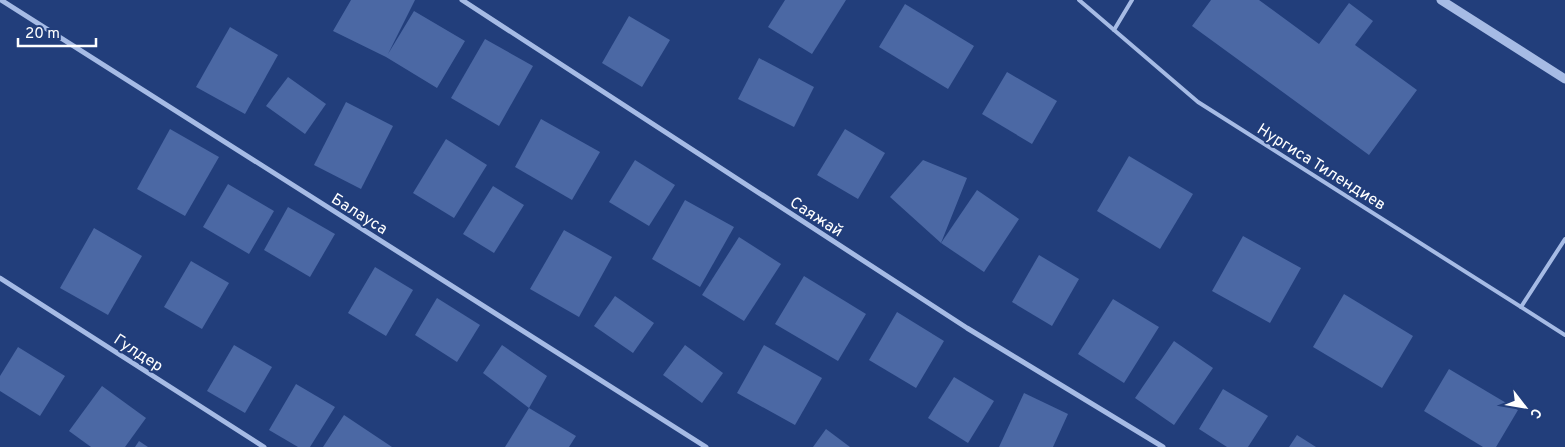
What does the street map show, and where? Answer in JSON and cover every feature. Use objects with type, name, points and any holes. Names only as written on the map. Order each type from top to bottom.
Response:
[{"type":"street","name":"Балауса","points":[[1,0],[706,447]]},
{"type":"street","name":"Саяжай","points":[[462,0],[967,328],[1163,447]]},
{"type":"street","points":[[1441,0],[1565,79]]},
{"type":"street","name":"Гулдер","points":[[0,278],[264,447]]},
{"type":"lane","name":"Нургиса Тилендиев","points":[[1079,0],[1198,102],[1565,335]]},
{"type":"lane","points":[[1114,30],[1132,0]]},
{"type":"lane","points":[[1520,307],[1565,239]]},
{"type":"building","points":[[351,0],[415,0],[388,54],[414,11],[465,41],[437,88],[386,57],[333,31]]},
{"type":"building","points":[[785,0],[846,0],[812,54],[768,27]]},
{"type":"building","points":[[1211,0],[1259,0],[1319,44],[1349,3],[1373,21],[1355,45],[1417,90],[1369,155],[1192,26]]},
{"type":"building","points":[[905,4],[974,46],[948,89],[879,47]]},
{"type":"building","points":[[629,16],[670,40],[642,87],[602,63]]},
{"type":"building","points":[[230,27],[278,55],[245,114],[196,87]]},
{"type":"building","points":[[485,39],[533,66],[499,126],[451,98]]},
{"type":"building","points":[[759,58],[814,87],[794,127],[738,99]]},
{"type":"building","points":[[1007,72],[1057,101],[1032,144],[982,114]]},
{"type":"building","points":[[288,77],[326,104],[305,134],[266,106]]},
{"type":"building","points":[[346,102],[393,126],[361,189],[314,165]]},
{"type":"building","points":[[541,119],[600,152],[572,200],[515,167]]},
{"type":"building","points":[[170,129],[219,157],[185,216],[137,189]]},
{"type":"building","points":[[845,129],[885,153],[858,199],[817,175]]},
{"type":"building","points":[[446,139],[487,165],[454,218],[413,193]]},
{"type":"building","points":[[1129,156],[1193,194],[1160,249],[1097,211]]},
{"type":"building","points":[[635,160],[675,185],[649,226],[609,202]]},
{"type":"building","points":[[923,160],[967,178],[941,243],[890,197]]},
{"type":"building","points":[[228,184],[274,211],[249,254],[203,227]]},
{"type":"building","points":[[493,186],[524,205],[494,253],[463,234]]},
{"type":"building","points":[[977,190],[1019,219],[984,272],[941,243]]},
{"type":"building","points":[[685,200],[734,227],[700,287],[652,259]]},
{"type":"building","points":[[288,207],[335,234],[310,277],[264,250]]},
{"type":"building","points":[[94,228],[142,256],[108,315],[60,288]]},
{"type":"building","points":[[564,230],[612,257],[579,317],[530,289]]},
{"type":"building","points":[[1243,236],[1301,268],[1270,323],[1212,291]]},
{"type":"building","points":[[739,237],[781,264],[744,321],[702,295]]},
{"type":"building","points":[[1039,255],[1079,279],[1052,326],[1012,302]]},
{"type":"building","points":[[191,261],[229,283],[202,329],[164,307]]},
{"type":"building","points":[[375,267],[413,290],[386,336],[348,313]]},
{"type":"building","points":[[804,276],[866,314],[838,361],[775,324]]},
{"type":"building","points":[[1344,294],[1413,336],[1382,388],[1313,347]]},
{"type":"building","points":[[615,296],[654,323],[633,353],[594,326]]},
{"type":"building","points":[[437,298],[480,325],[457,362],[415,335]]},
{"type":"building","points":[[1113,299],[1159,327],[1124,383],[1078,354]]},
{"type":"building","points":[[897,312],[944,341],[916,388],[869,360]]},
{"type":"building","points":[[1174,341],[1213,368],[1174,425],[1135,398]]},
{"type":"building","points":[[234,345],[272,367],[245,413],[207,391]]},
{"type":"building","points":[[502,345],[547,376],[529,408],[483,373]]},
{"type":"building","points":[[685,345],[723,373],[702,403],[663,375]]},
{"type":"building","points":[[764,345],[822,378],[795,425],[737,393]]},
{"type":"building","points":[[18,347],[65,376],[40,416],[0,391],[0,376]]},
{"type":"building","points":[[1449,369],[1518,410],[1496,447],[1483,447],[1424,411]]},
{"type":"building","points":[[954,377],[994,401],[968,443],[928,418]]},
{"type":"building","points":[[296,384],[335,407],[310,447],[298,447],[269,430]]},
{"type":"building","points":[[102,386],[146,418],[125,447],[91,447],[69,431]]},
{"type":"building","points":[[1223,389],[1268,416],[1248,447],[1227,447],[1199,429]]},
{"type":"building","points":[[1024,393],[1068,414],[1053,447],[999,447]]},
{"type":"building","points":[[529,408],[576,436],[569,447],[505,447]]},
{"type":"building","points":[[344,415],[392,447],[323,447]]},
{"type":"building","points":[[826,429],[850,447],[813,447]]},
{"type":"building","points":[[1297,435],[1316,447],[1289,447]]},
{"type":"building","points":[[139,441],[148,447],[135,447]]}]
